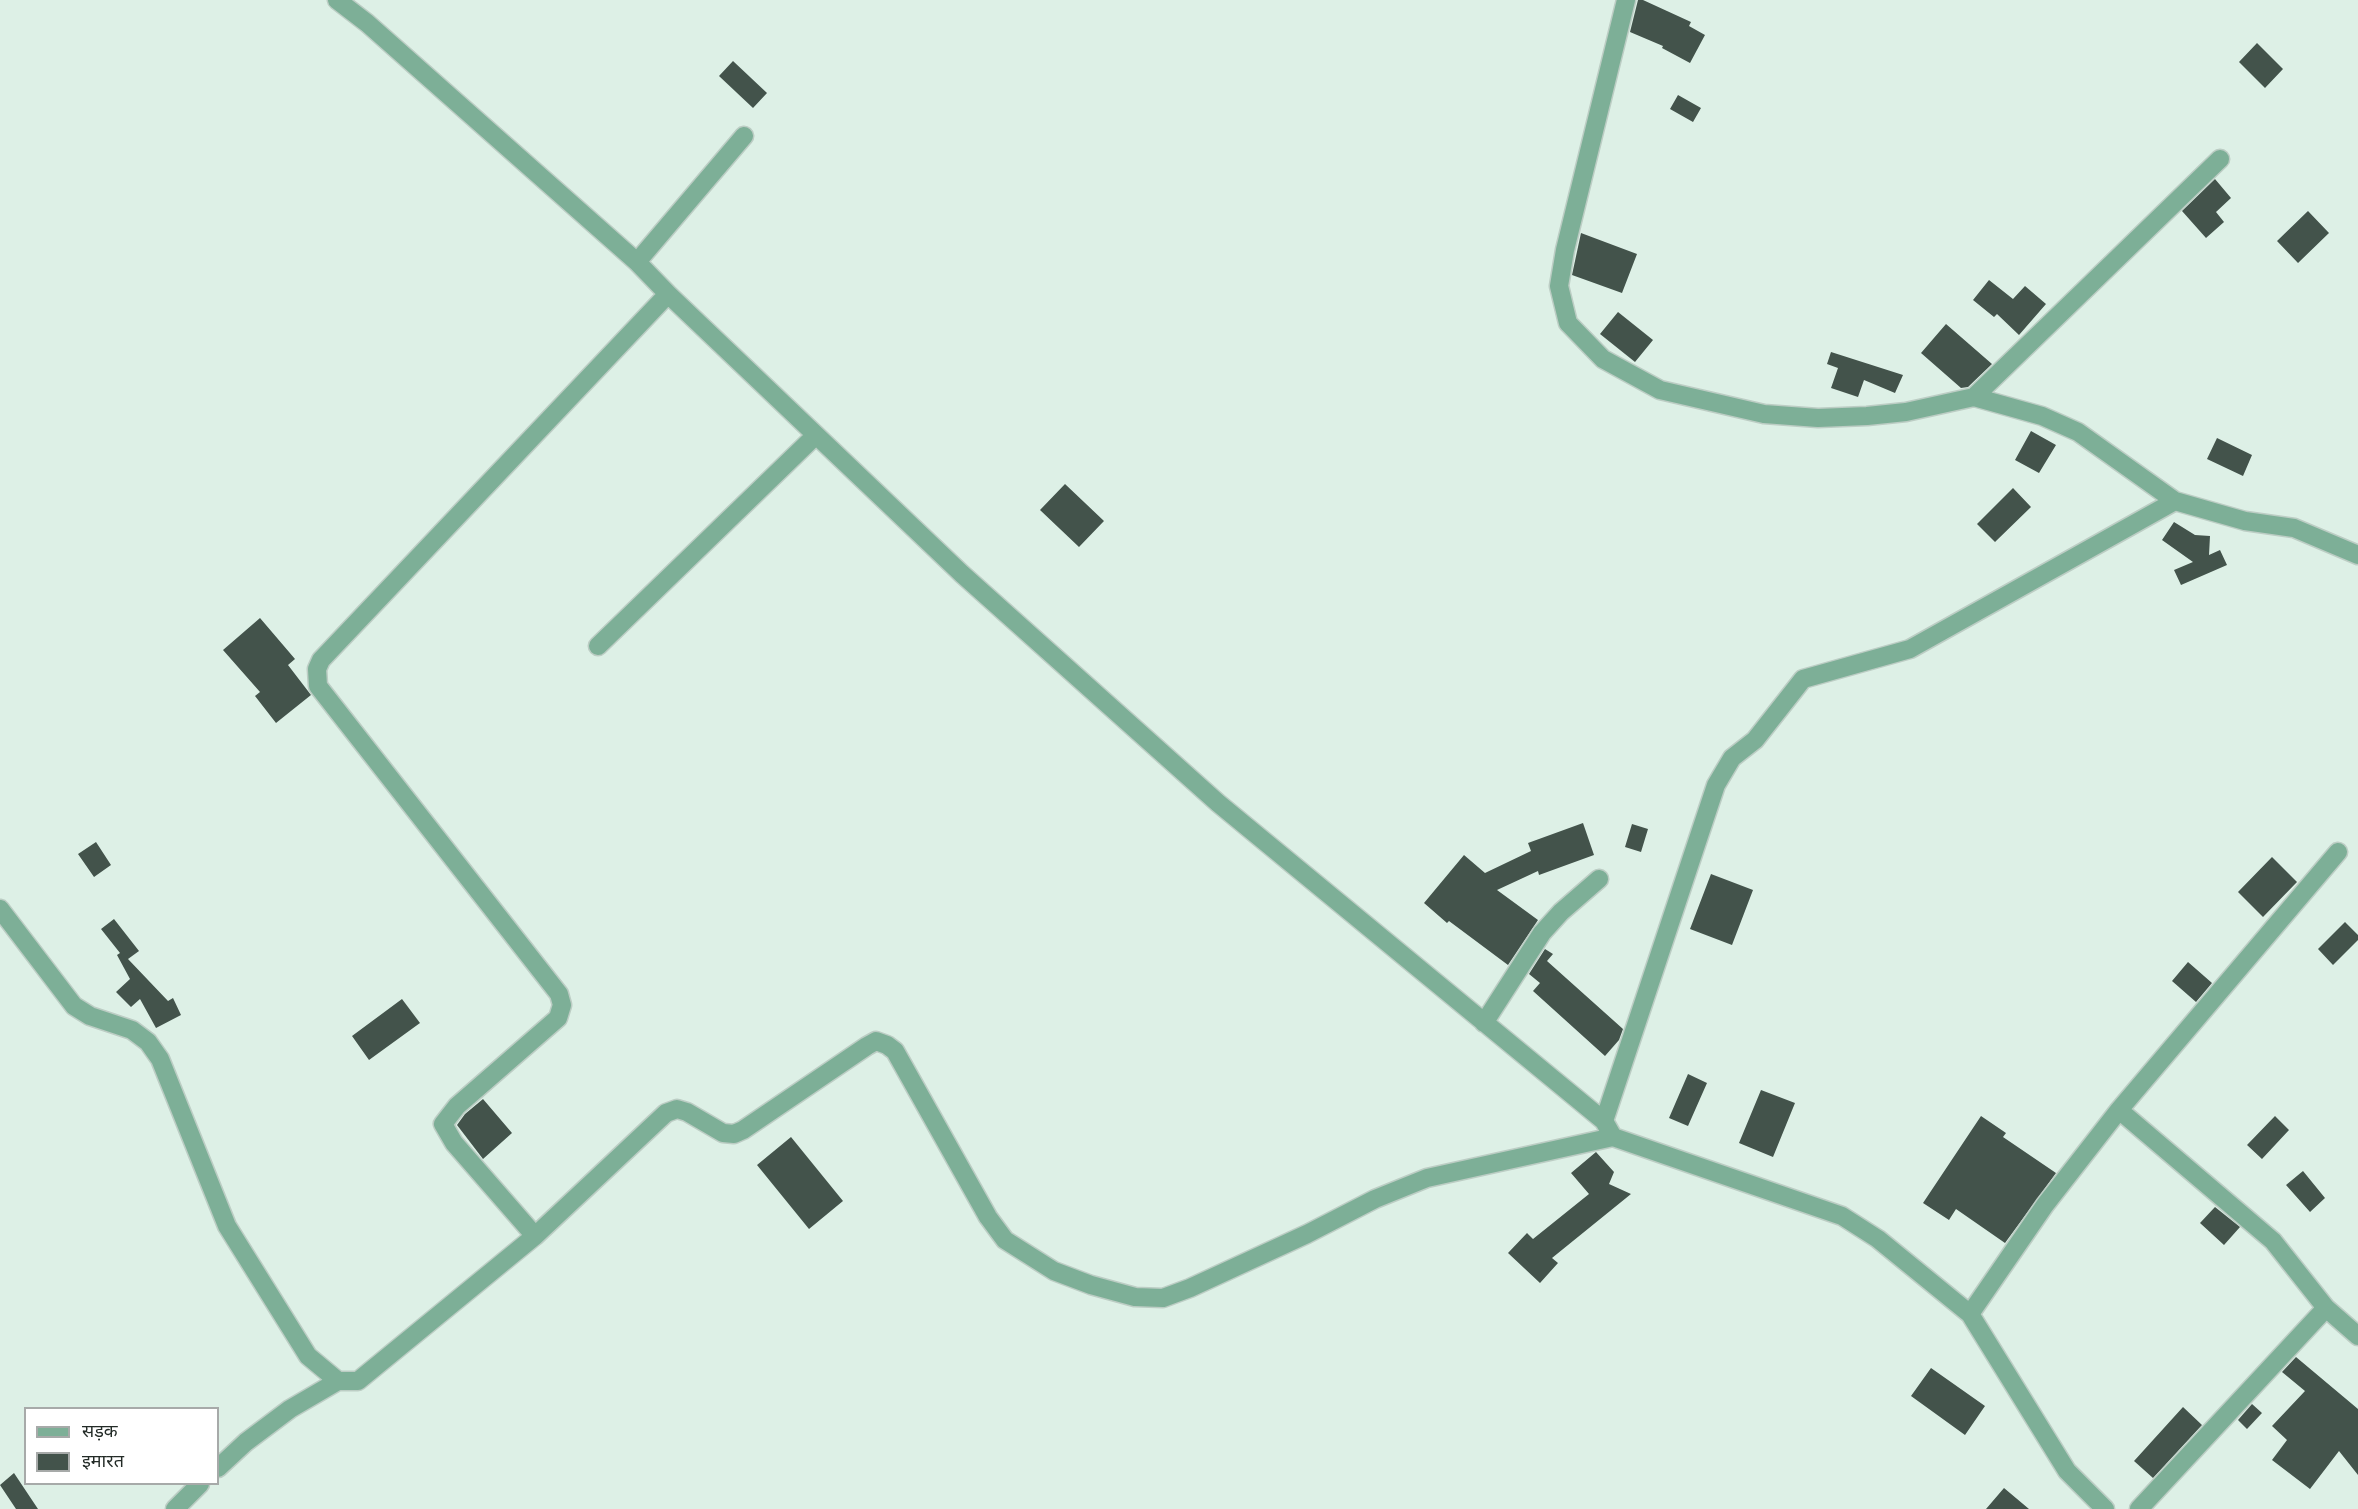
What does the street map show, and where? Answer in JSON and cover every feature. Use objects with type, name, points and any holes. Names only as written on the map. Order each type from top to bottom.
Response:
[{"type":"street","points":[[337,0],[367,23],[637,262],[962,574],[1218,803],[1604,1121],[1613,1137]]},
{"type":"street","points":[[1626,0],[1565,250],[1559,286],[1568,323],[1603,359],[1660,390],[1764,414],[1818,418],[1867,416],[1906,412],[1974,397],[2042,416],[2078,432],[2175,501],[2245,521],[2294,528],[2358,555]]},
{"type":"street","points":[[637,262],[744,136]]},
{"type":"street","points":[[1974,397],[2220,159]]},
{"type":"street","points":[[535,1236],[454,1143],[443,1124],[457,1106],[558,1018],[562,1005],[559,994],[318,686],[317,669],[321,660],[668,294]]},
{"type":"street","points":[[598,646],[816,435]]},
{"type":"street","points":[[1604,1121],[1716,785],[1732,758],[1755,740],[1803,679],[1910,649],[2175,501]]},
{"type":"street","points":[[1970,1314],[2045,1205],[2119,1110],[2338,852]]},
{"type":"street","points":[[1484,1023],[1542,933],[1561,912],[1599,879]]},
{"type":"street","points":[[0,909],[74,1006],[90,1016],[132,1030],[148,1042],[160,1059],[227,1226],[308,1356],[338,1381]]},
{"type":"street","points":[[219,1467],[290,1408],[338,1381],[358,1381],[535,1236],[666,1113],[677,1109],[687,1112],[723,1134],[734,1134],[876,1041],[888,1045],[895,1051],[988,1217],[1005,1240],[1054,1271],[1091,1285],[1136,1297],[1163,1298],[1190,1288],[1427,1178],[1613,1137],[1842,1216],[1878,1239],[1970,1314],[2067,1471],[2104,1509]]},
{"type":"street","points":[[2119,1110],[2273,1241],[2326,1308],[2358,1336]]},
{"type":"street","points":[[2139,1509],[2326,1308]]},
{"type":"street","points":[[175,1509],[199,1485]]},
{"type":"building","points":[[1638,0],[1643,0],[1691,22],[1689,26],[1705,35],[1690,63],[1662,48],[1663,46],[1630,32]]},
{"type":"building","points":[[2257,43],[2283,69],[2265,88],[2239,62]]},
{"type":"building","points":[[733,61],[767,93],[753,108],[719,76]]},
{"type":"building","points":[[1678,95],[1701,108],[1693,122],[1670,109]]},
{"type":"building","points":[[2215,179],[2231,198],[2216,212],[2224,222],[2206,238],[2182,211]]},
{"type":"building","points":[[2308,211],[2329,233],[2298,263],[2277,241]]},
{"type":"building","points":[[1581,233],[1637,254],[1622,293],[1572,275]]},
{"type":"building","points":[[1989,280],[2013,299],[2025,286],[2046,304],[2019,335],[1997,314],[1994,317],[1973,300]]},
{"type":"building","points":[[1618,312],[1653,340],[1635,362],[1600,334]]},
{"type":"building","points":[[1946,324],[1992,364],[1968,387],[1961,388],[1921,353]]},
{"type":"building","points":[[1831,352],[1903,375],[1895,393],[1864,380],[1858,397],[1831,388],[1838,368],[1827,364]]},
{"type":"building","points":[[2031,431],[2056,445],[2039,473],[2015,460]]},
{"type":"building","points":[[2217,438],[2252,455],[2243,476],[2207,459]]},
{"type":"building","points":[[1065,484],[1104,521],[1079,547],[1040,510]]},
{"type":"building","points":[[2013,488],[2031,507],[1995,542],[1977,524]]},
{"type":"building","points":[[2174,522],[2195,535],[2210,536],[2209,555],[2220,550],[2227,565],[2181,585],[2174,570],[2193,562],[2162,540]]},
{"type":"building","points":[[260,618],[295,659],[288,665],[311,695],[276,723],[255,696],[260,692],[223,650]]},
{"type":"building","points":[[1583,823],[1594,855],[1539,875],[1538,871],[1497,890],[1538,920],[1508,965],[1449,921],[1447,923],[1424,903],[1464,855],[1485,873],[1531,851],[1528,843]]},
{"type":"building","points":[[1632,824],[1648,829],[1641,852],[1625,847]]},
{"type":"building","points":[[96,842],[111,865],[94,877],[78,854]]},
{"type":"building","points":[[2272,857],[2297,882],[2263,917],[2238,892]]},
{"type":"building","points":[[1711,874],[1753,890],[1732,945],[1690,929]]},
{"type":"building","points":[[114,919],[139,951],[128,959],[168,1001],[173,998],[181,1015],[156,1028],[140,999],[131,1007],[116,992],[130,979],[117,955],[120,953],[101,929]]},
{"type":"building","points":[[2345,922],[2358,935],[2358,940],[2333,965],[2318,949]]},
{"type":"building","points":[[1545,949],[1553,954],[1547,961],[1623,1029],[1619,1040],[1605,1056],[1533,991],[1540,983],[1529,974]]},
{"type":"building","points":[[2188,962],[2212,983],[2196,1002],[2172,981]]},
{"type":"building","points":[[402,999],[420,1023],[369,1060],[352,1036]]},
{"type":"building","points":[[1688,1074],[1707,1083],[1688,1126],[1669,1118]]},
{"type":"building","points":[[1761,1090],[1795,1103],[1773,1157],[1739,1143]]},
{"type":"building","points":[[483,1099],[512,1133],[483,1159],[457,1125],[465,1114]]},
{"type":"building","points":[[1981,1116],[2006,1133],[2003,1137],[2056,1173],[2005,1243],[1956,1209],[1949,1220],[1923,1203]]},
{"type":"building","points":[[2275,1116],[2289,1130],[2262,1159],[2247,1145]]},
{"type":"building","points":[[791,1137],[843,1201],[809,1229],[757,1165]]},
{"type":"building","points":[[1596,1152],[1614,1172],[1609,1184],[1631,1194],[1552,1258],[1558,1263],[1540,1283],[1508,1253],[1527,1233],[1533,1239],[1589,1194],[1571,1173]]},
{"type":"building","points":[[2303,1171],[2325,1198],[2310,1212],[2286,1185]]},
{"type":"building","points":[[2215,1207],[2240,1227],[2224,1245],[2200,1223]]},
{"type":"building","points":[[2296,1357],[2358,1409],[2358,1475],[2339,1451],[2310,1489],[2272,1460],[2287,1440],[2272,1426],[2305,1391],[2282,1372]]},
{"type":"building","points":[[1931,1368],[1985,1406],[1965,1435],[1911,1396]]},
{"type":"building","points":[[2252,1404],[2262,1413],[2247,1429],[2238,1420]]},
{"type":"building","points":[[2183,1407],[2202,1425],[2153,1478],[2134,1461]]},
{"type":"building","points":[[14,1473],[38,1509],[16,1509],[0,1485]]},
{"type":"building","points":[[2004,1488],[2029,1509],[1986,1509]]}]
